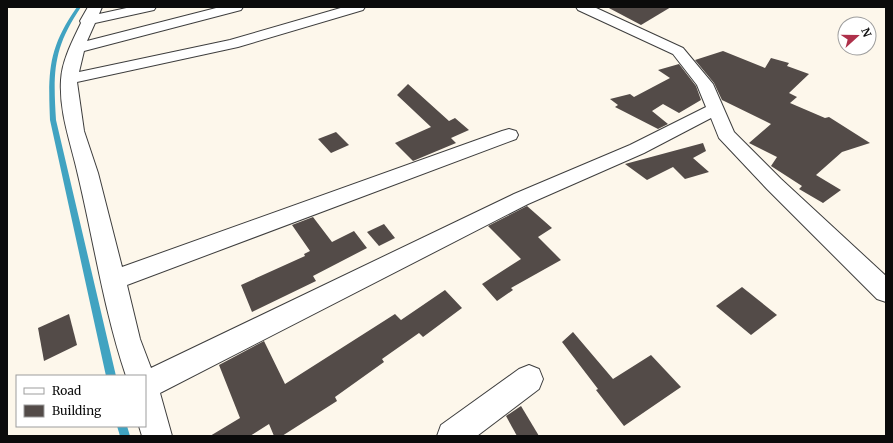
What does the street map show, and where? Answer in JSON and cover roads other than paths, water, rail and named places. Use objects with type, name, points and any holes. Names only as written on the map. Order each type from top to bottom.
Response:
[{"type":"street","points":[[140,375],[127,339],[88,173],[75,132],[69,79],[77,48],[91,14],[149,7]]},
{"type":"street","points":[[77,48],[236,7]]},
{"type":"street","points":[[69,79],[233,44],[358,7]]},
{"type":"street","points":[[583,7],[678,51],[705,84],[726,134],[774,184],[886,292]]},
{"type":"street","points":[[146,386],[521,199],[637,149],[715,109]]},
{"type":"street","points":[[113,280],[508,135]]},
{"type":"street","points":[[452,436],[529,379]]},
{"type":"street","points":[[146,396],[157,436]]},
{"type":"waterway","points":[[79,7],[69,21],[62,35],[54,61],[52,74],[53,120],[111,375]]},
{"type":"waterway","points":[[122,427],[125,436]]}]
